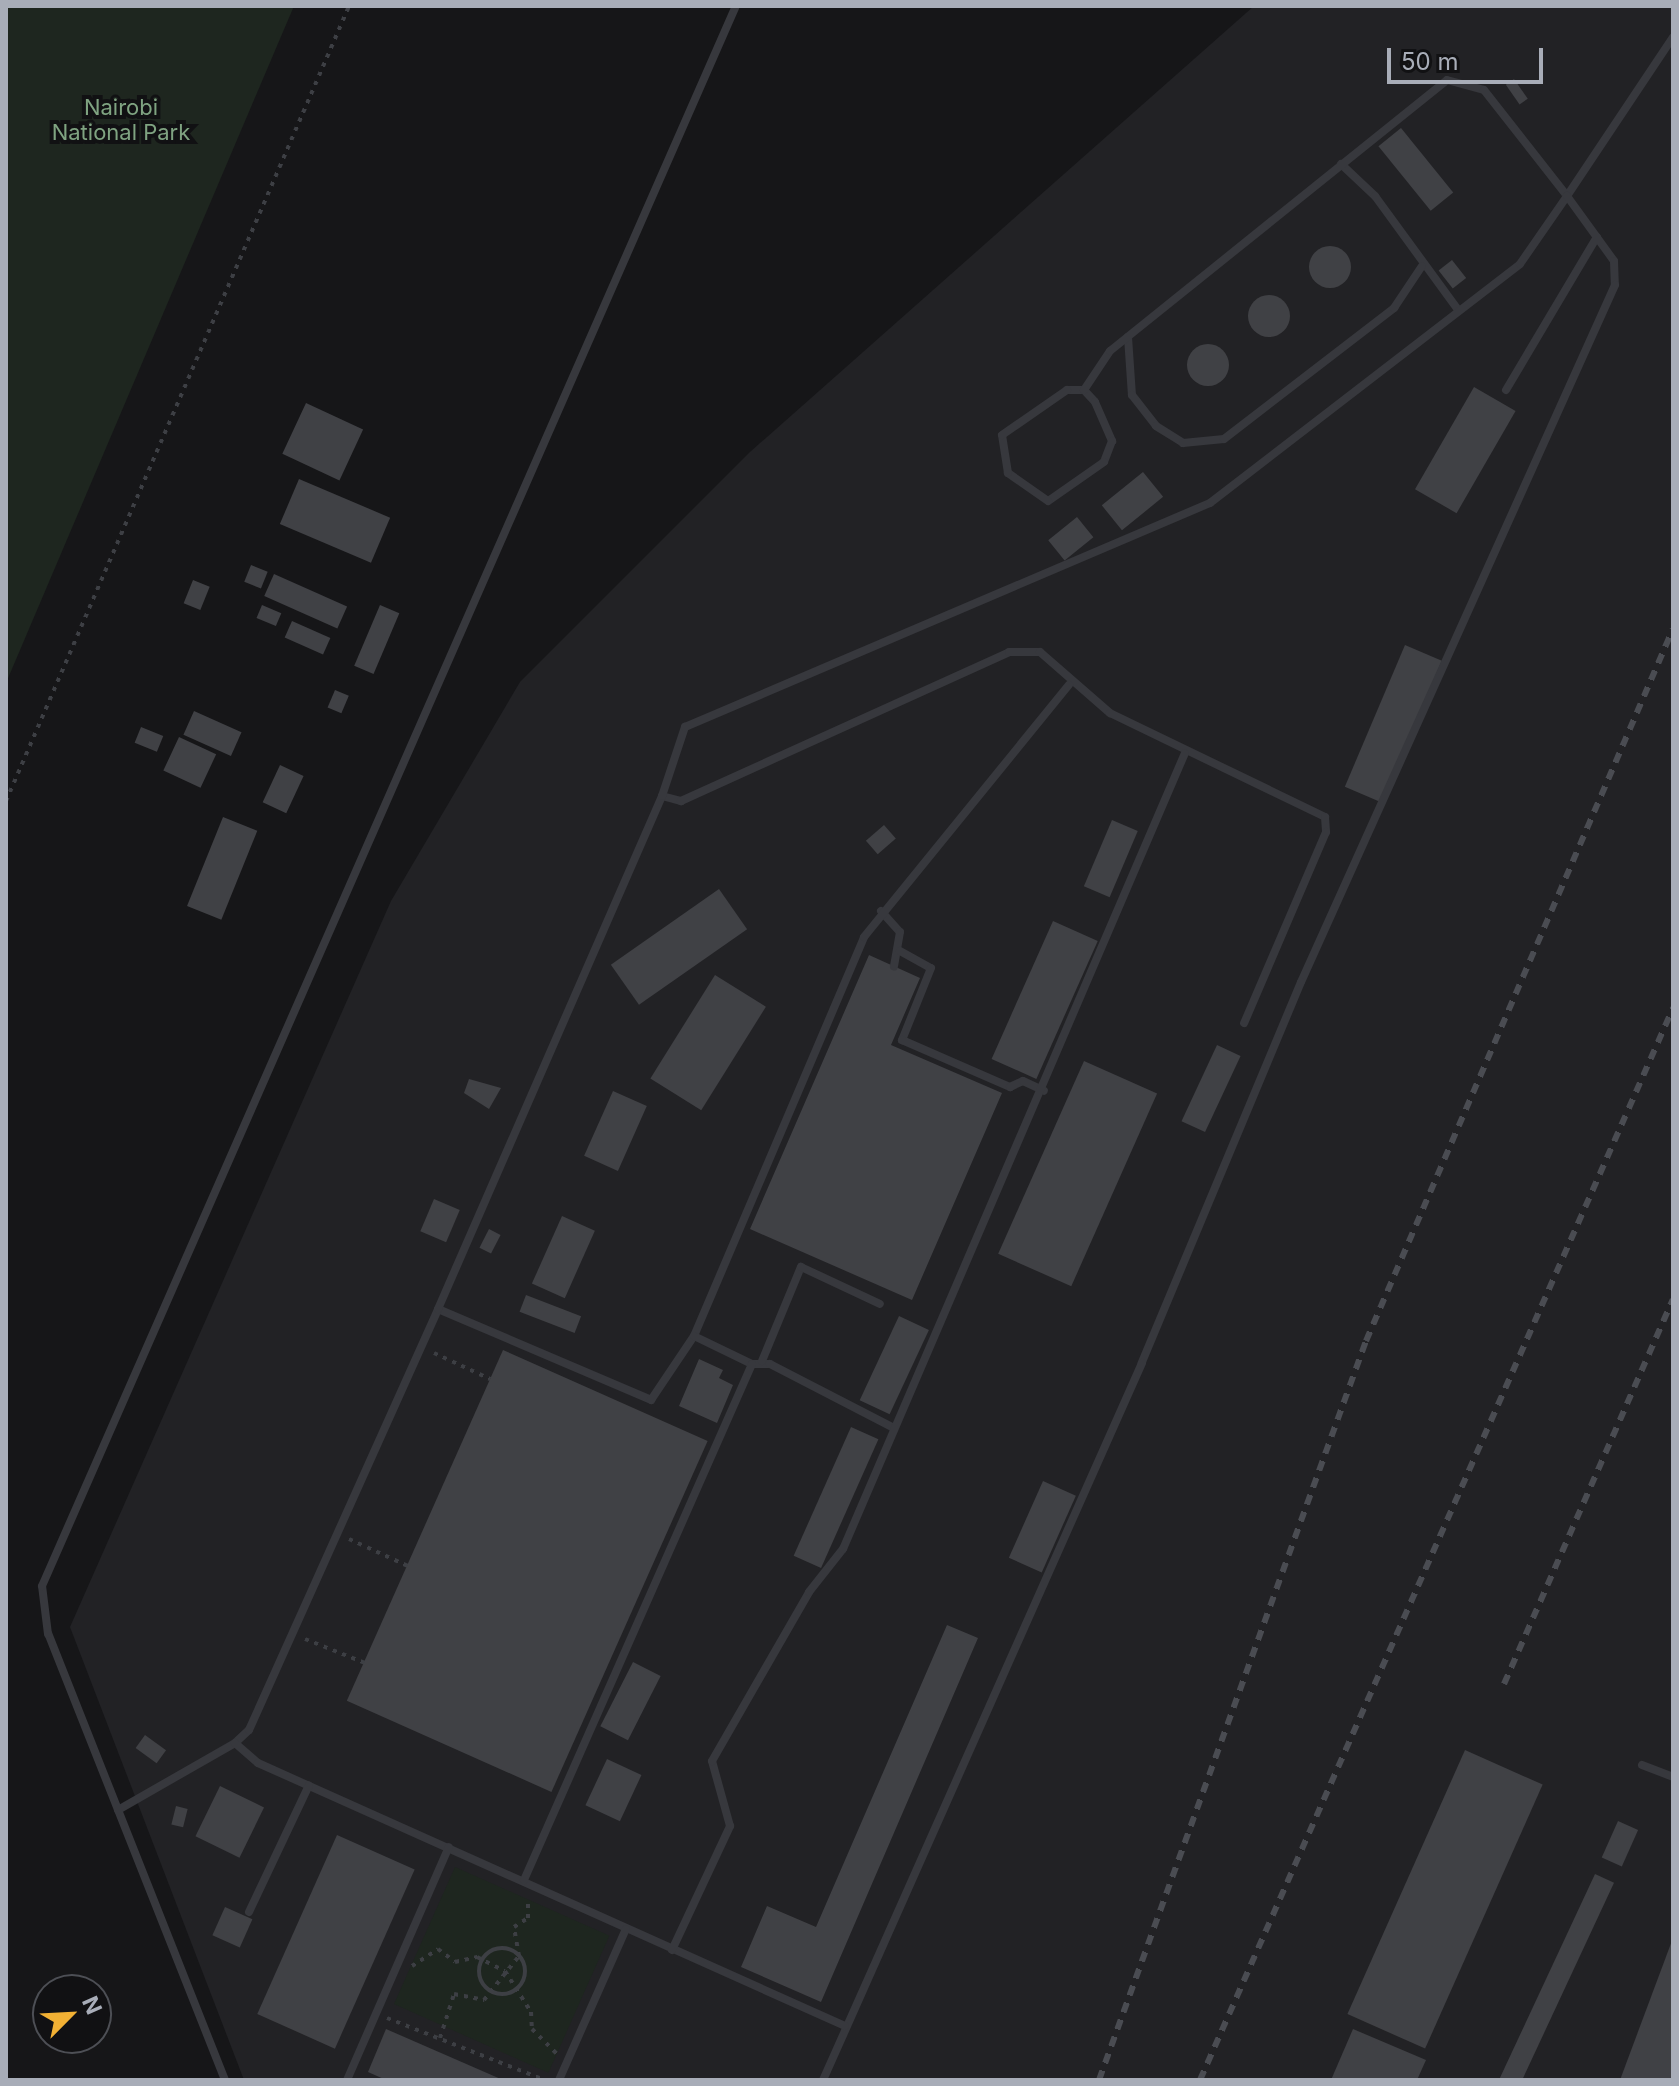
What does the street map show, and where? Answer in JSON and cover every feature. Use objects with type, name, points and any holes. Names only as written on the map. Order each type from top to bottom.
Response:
[{"type":"lane","points":[[225,2080],[48,1634],[42,1586],[736,6]]},
{"type":"lane","points":[[118,1810],[235,1743],[249,1730],[438,1309],[662,796],[685,727],[1210,503],[1539,246],[1567,196],[1673,37]]},
{"type":"lane","points":[[823,2080],[1619,272],[1567,196],[1484,90],[1459,78],[1438,87],[1128,337],[1084,390]]},
{"type":"lane","points":[[1341,164],[1375,196],[1422,266],[1458,310]]},
{"type":"lane","points":[[1506,390],[1597,237]]},
{"type":"lane","points":[[1128,337],[1132,395],[1156,426],[1183,443],[1224,439],[1394,308],[1422,266]]},
{"type":"lane","points":[[1067,390],[1084,390],[1109,423],[1104,462],[1048,501],[1030,495],[1008,473],[1002,435],[1067,390]]},
{"type":"lane","points":[[662,796],[681,801],[1009,652],[1040,652],[1069,685],[1185,753],[1325,817],[1326,832],[1244,1023]]},
{"type":"lane","points":[[438,1309],[637,1400],[651,1400],[669,1381],[694,1336],[881,911],[1069,685]]},
{"type":"lane","points":[[672,1950],[730,1826],[712,1761],[809,1592],[843,1549],[892,1427],[1044,1091],[1185,753]]},
{"type":"lane","points":[[881,911],[900,932],[900,951],[894,966]]},
{"type":"lane","points":[[900,951],[931,968],[902,1040],[1010,1087],[1023,1081],[1044,1091]]},
{"type":"lane","points":[[762,1361],[801,1267],[880,1304]]},
{"type":"lane","points":[[694,1336],[752,1364],[762,1361],[892,1427]]},
{"type":"lane","points":[[529,1882],[752,1364]]},
{"type":"lane","points":[[235,1743],[258,1763],[845,2026]]},
{"type":"lane","points":[[1642,1765],[1673,1777]]},
{"type":"lane","points":[[249,1912],[309,1785]]},
{"type":"lane","points":[[347,2080],[449,1847]]},
{"type":"lane","points":[[559,2080],[626,1929]]},
{"type":"path","points":[[6,801],[349,6]]},
{"type":"path","points":[[421,1347],[490,1379]]},
{"type":"path","points":[[336,1533],[408,1566]]},
{"type":"path","points":[[292,1633],[365,1663]]},
{"type":"path","points":[[493,1992],[516,1989],[525,1975],[514,1927],[528,1918],[529,1882]]},
{"type":"path","points":[[399,1960],[412,1966],[438,1949],[455,1962],[482,1959],[502,1948],[519,1956]]},
{"type":"path","points":[[440,2038],[457,1991],[480,2002],[493,1992],[505,1971],[519,1956]]},
{"type":"path","points":[[482,1959],[505,1971],[531,2012],[532,2029],[567,2059]]},
{"type":"path","points":[[482,1959],[479,1975],[493,1992]]},
{"type":"path","points":[[376,2014],[544,2080]]},
{"type":"shaded area","points":[[1254,6],[1673,6],[1673,2080],[244,2080],[70,1627],[391,901],[520,682],[750,452]]},
{"type":"green space","name":"Nairobi National Park","points":[[6,6],[294,6],[6,683]]},
{"type":"green space","points":[[455,1867],[609,1936],[548,2073],[394,2004]]},
{"type":"building","points":[[1514,79],[1528,99],[1520,104],[1506,85]]},
{"type":"building","points":[[1401,128],[1453,193],[1431,211],[1378,146]]},
{"type":"building","points":[[1330,246],[1345,252],[1351,267],[1345,282],[1330,288],[1315,282],[1309,267],[1315,252]]},
{"type":"building","points":[[1452,260],[1466,278],[1453,289],[1439,270]]},
{"type":"building","points":[[1269,295],[1284,301],[1290,316],[1284,331],[1269,337],[1254,331],[1248,316],[1254,301]]},
{"type":"building","points":[[1208,344],[1223,350],[1229,365],[1223,380],[1208,386],[1193,380],[1187,365],[1193,350]]},
{"type":"building","points":[[1474,387],[1516,411],[1457,513],[1415,489]]},
{"type":"building","points":[[306,403],[363,430],[339,480],[282,454]]},
{"type":"building","points":[[1143,472],[1163,497],[1122,530],[1102,505]]},
{"type":"building","points":[[299,479],[390,518],[371,563],[280,524]]},
{"type":"building","points":[[1077,517],[1093,537],[1065,560],[1048,540]]},
{"type":"building","points":[[251,565],[268,572],[261,588],[244,582]]},
{"type":"building","points":[[274,574],[347,607],[337,628],[264,596]]},
{"type":"building","points":[[193,580],[210,587],[200,610],[184,603]]},
{"type":"building","points":[[262,605],[281,613],[276,626],[257,618]]},
{"type":"building","points":[[380,605],[399,613],[374,674],[354,666]]},
{"type":"building","points":[[292,621],[330,638],[323,655],[285,637]]},
{"type":"building","points":[[1405,645],[1442,661],[1382,802],[1345,787]]},
{"type":"building","points":[[335,690],[349,696],[341,713],[328,707]]},
{"type":"building","points":[[194,711],[242,732],[231,756],[183,735]]},
{"type":"building","points":[[141,727],[163,736],[157,752],[135,743]]},
{"type":"building","points":[[179,737],[216,754],[201,788],[163,771]]},
{"type":"building","points":[[280,765],[304,776],[286,813],[263,802]]},
{"type":"building","points":[[223,817],[257,831],[221,920],[187,906]]},
{"type":"building","points":[[1112,820],[1138,831],[1110,897],[1084,886]]},
{"type":"building","points":[[884,825],[896,839],[878,854],[866,841]]},
{"type":"building","points":[[719,889],[747,929],[639,1005],[611,965]]},
{"type":"building","points":[[1053,921],[1098,941],[1036,1079],[992,1059]]},
{"type":"building","points":[[869,955],[920,978],[891,1045],[1002,1093],[912,1300],[750,1229]]},
{"type":"building","points":[[715,975],[766,1007],[701,1110],[650,1078]]},
{"type":"building","points":[[1217,1045],[1241,1056],[1205,1132],[1182,1121]]},
{"type":"building","points":[[1084,1061],[1157,1094],[1071,1286],[998,1254]]},
{"type":"building","points":[[469,1079],[501,1088],[489,1109],[464,1093]]},
{"type":"building","points":[[613,1091],[647,1106],[618,1171],[584,1156]]},
{"type":"building","points":[[434,1199],[460,1210],[446,1242],[420,1231]]},
{"type":"building","points":[[562,1216],[595,1231],[565,1298],[532,1284]]},
{"type":"building","points":[[489,1229],[501,1235],[491,1254],[479,1248]]},
{"type":"building","points":[[526,1295],[581,1316],[575,1333],[520,1312]]},
{"type":"building","points":[[899,1316],[929,1330],[890,1414],[860,1400]]},
{"type":"building","points":[[503,1350],[708,1441],[551,1792],[347,1701]]},
{"type":"building","points":[[699,1359],[723,1370],[719,1378],[733,1385],[717,1423],[679,1406]]},
{"type":"building","points":[[851,1427],[878,1439],[821,1568],[794,1556]]},
{"type":"building","points":[[1043,1481],[1076,1496],[1042,1572],[1009,1558]]},
{"type":"building","points":[[947,1625],[978,1638],[821,2002],[741,1967],[767,1906],[816,1927]]},
{"type":"building","points":[[633,1662],[661,1676],[628,1740],[600,1726]]},
{"type":"building","points":[[145,1735],[166,1750],[157,1763],[136,1748]]},
{"type":"building","points":[[1465,1750],[1543,1785],[1425,2049],[1347,2014]]},
{"type":"building","points":[[607,1759],[641,1775],[620,1821],[585,1805]]},
{"type":"building","points":[[220,1786],[264,1807],[239,1858],[195,1836]]},
{"type":"building","points":[[176,1806],[188,1809],[183,1827],[171,1824]]},
{"type":"building","points":[[1618,1821],[1638,1830],[1622,1866],[1602,1858]]},
{"type":"building","points":[[337,1835],[415,1870],[335,2049],[257,2014]]},
{"type":"building","points":[[1595,1874],[1614,1883],[1522,2080],[1499,2080]]},
{"type":"building","points":[[225,1907],[252,1919],[240,1948],[212,1935]]},
{"type":"building","points":[[1673,1938],[1673,2080],[1620,2080]]},
{"type":"building","points":[[386,2029],[503,2080],[386,2080],[368,2072]]},
{"type":"building","points":[[1353,2029],[1426,2060],[1417,2080],[1331,2080]]},
{"type":"railway","points":[[1099,2080],[1366,1341],[1673,629]]},
{"type":"railway","points":[[1200,2080],[1673,1008]]},
{"type":"railway","points":[[1504,1684],[1673,1299]]}]
